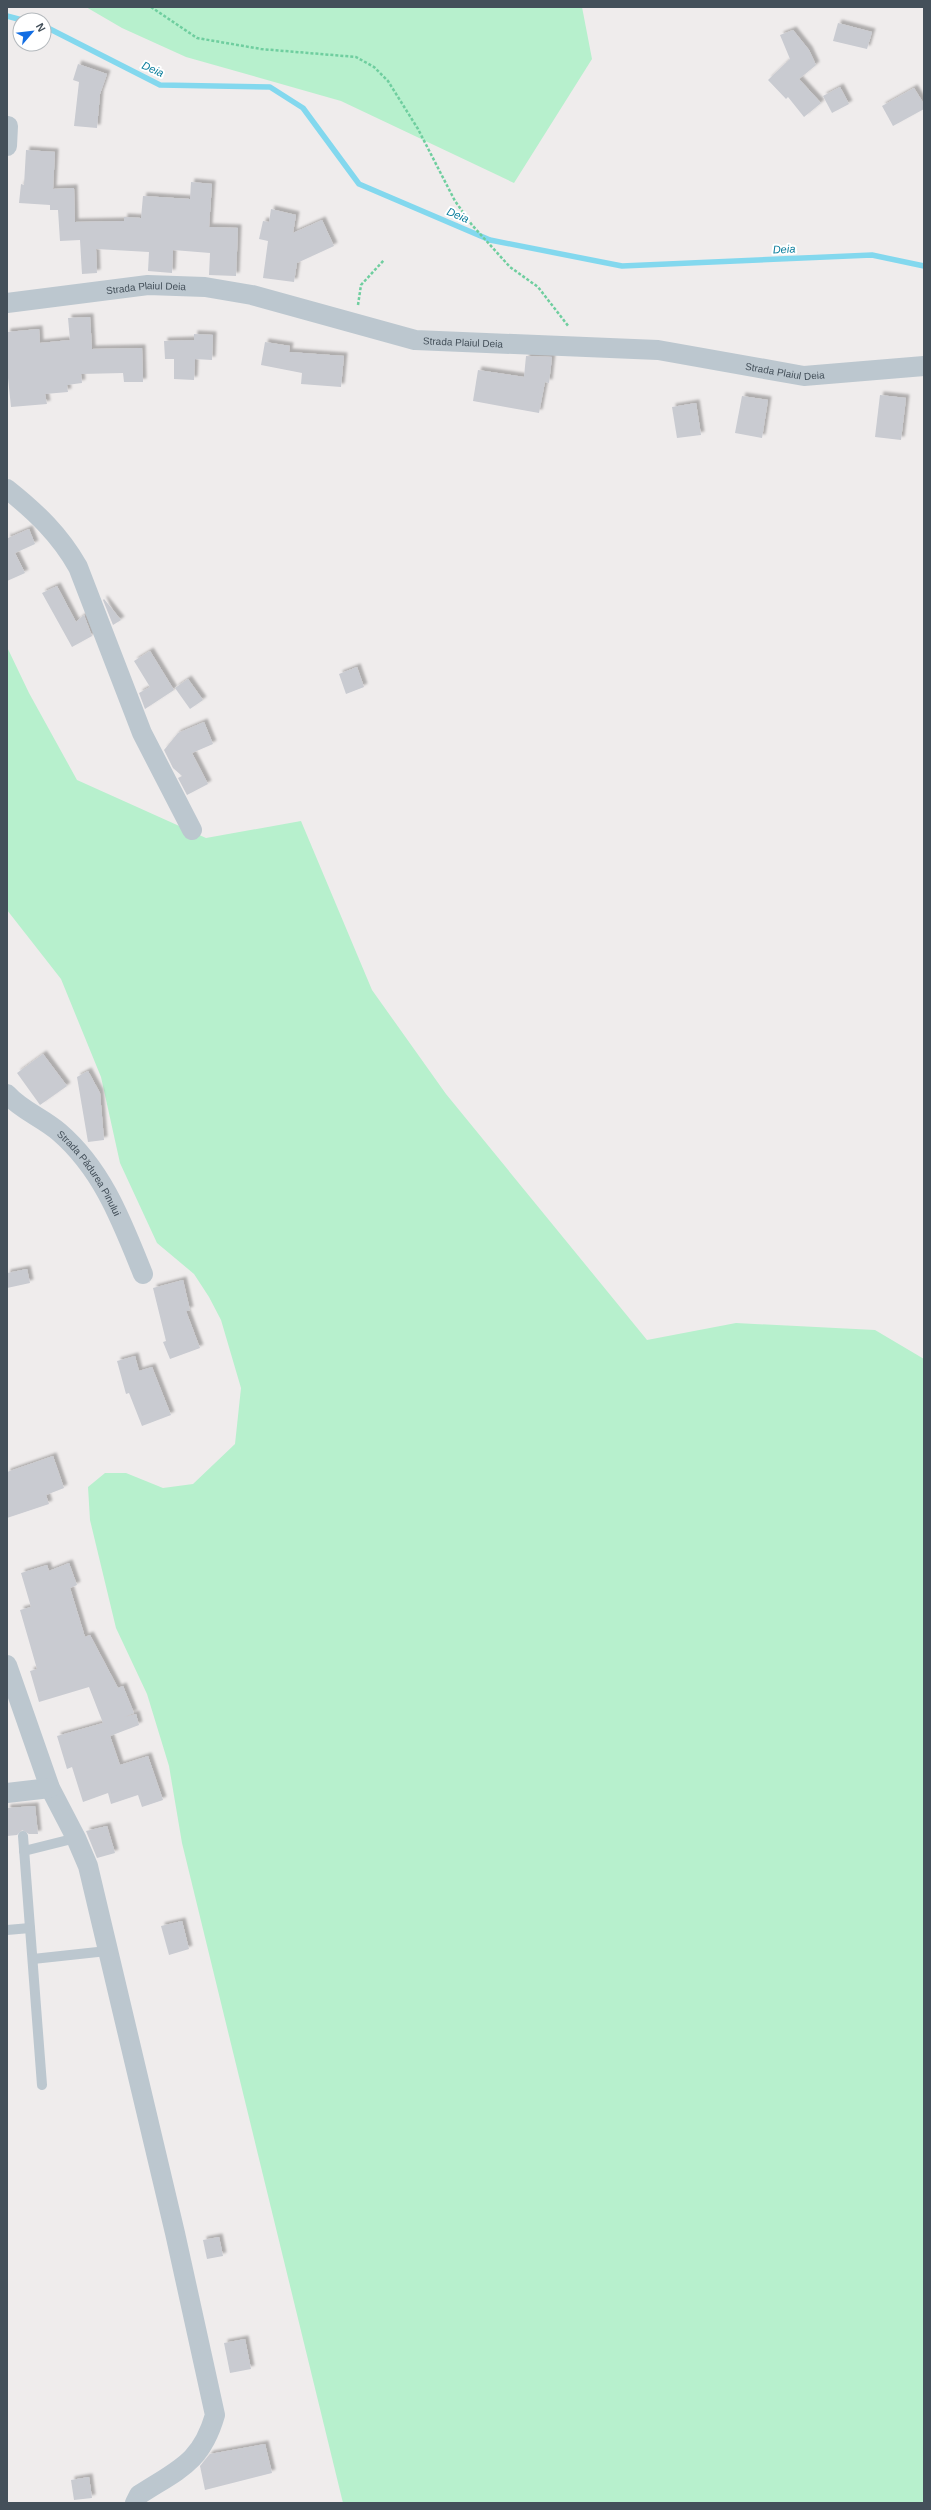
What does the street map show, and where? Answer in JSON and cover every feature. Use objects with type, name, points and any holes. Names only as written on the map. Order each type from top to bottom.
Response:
[{"type":"street","points":[[7,146],[8,126]]},
{"type":"street","name":"Strada Plaiul Deia","points":[[7,302],[148,285],[204,287],[252,295],[415,340],[658,350],[804,376],[924,366]]},
{"type":"street","points":[[7,489],[36,512],[68,550],[78,567],[142,733],[192,830]]},
{"type":"street","name":"Strada Pădurea Pinului","points":[[7,1094],[59,1132],[88,1163],[111,1197],[143,1274]]},
{"type":"street","points":[[9,1680],[50,1788],[76,1838],[94,1889],[107,1951],[172,2218],[215,2414],[208,2437],[194,2459],[140,2495],[134,2503]]},
{"type":"street","points":[[7,1793],[50,1788]]},
{"type":"lane","points":[[23,1836],[42,2085]]},
{"type":"lane","points":[[24,1851],[76,1838]]},
{"type":"lane","points":[[7,1930],[30,1928]]},
{"type":"lane","points":[[33,1959],[107,1951]]},
{"type":"path","points":[[152,7],[197,38],[261,49],[356,57],[374,67],[388,81],[418,129],[455,201],[472,225],[510,267],[538,287],[557,309],[572,332],[572,346]]},
{"type":"path","points":[[346,322],[358,307],[361,285],[384,260]]},
{"type":"green space","points":[[86,7],[582,7],[592,59],[514,183],[341,101],[186,57],[122,28]]},
{"type":"green space","points":[[7,647],[29,693],[77,780],[206,838],[301,821],[372,990],[446,1094],[647,1340],[736,1323],[875,1330],[924,1359],[924,2503],[343,2503],[182,1843],[169,1766],[147,1694],[116,1628],[90,1520],[88,1487],[105,1473],[126,1473],[163,1488],[193,1484],[235,1444],[241,1388],[221,1320],[209,1297],[194,1274],[157,1243],[120,1163],[101,1077],[61,979],[7,910]]},
{"type":"building","points":[[838,23],[872,32],[867,49],[833,41]]},
{"type":"building","points":[[793,30],[809,50],[816,65],[799,79],[821,103],[804,117],[788,97],[786,99],[768,80],[790,59],[780,35]]},
{"type":"building","points":[[78,64],[107,74],[100,94],[97,128],[74,126],[79,82],[73,80]]},
{"type":"building","points":[[840,87],[849,104],[832,113],[823,96]]},
{"type":"building","points":[[914,88],[924,104],[924,109],[893,126],[882,106]]},
{"type":"building","points":[[26,150],[55,152],[53,189],[74,188],[75,222],[124,221],[124,217],[141,218],[143,196],[190,199],[191,182],[212,184],[209,227],[238,228],[236,276],[209,275],[210,253],[173,250],[172,273],[148,271],[149,252],[96,249],[97,273],[82,274],[80,240],[60,241],[58,210],[50,210],[50,205],[19,203],[21,184],[24,185]]},
{"type":"building","points":[[271,209],[296,215],[293,233],[322,220],[334,246],[297,263],[294,282],[263,278],[268,241],[259,239],[263,221],[269,222]]},
{"type":"building","points":[[90,317],[92,349],[142,348],[143,382],[124,382],[123,373],[81,374],[82,383],[67,385],[68,392],[45,394],[47,404],[11,407],[7,368],[7,332],[39,329],[40,343],[70,340],[68,318]]},
{"type":"building","points":[[194,334],[213,335],[212,360],[195,359],[194,380],[174,379],[174,359],[165,359],[164,341],[194,340]]},
{"type":"building","points":[[265,342],[290,346],[289,352],[344,356],[341,387],[301,384],[302,373],[261,365]]},
{"type":"building","points":[[526,356],[552,357],[549,383],[545,382],[539,413],[473,401],[478,370],[524,377]]},
{"type":"building","points":[[880,395],[906,398],[901,440],[875,437]]},
{"type":"building","points":[[742,396],[768,400],[762,438],[735,433]]},
{"type":"building","points":[[696,403],[701,435],[677,438],[672,407]]},
{"type":"building","points":[[29,529],[35,544],[15,553],[25,573],[7,581],[7,535],[8,538]]},
{"type":"building","points":[[57,586],[76,622],[84,615],[92,636],[72,647],[42,593]]},
{"type":"building","points":[[104,599],[121,620],[113,625],[103,600]]},
{"type":"building","points":[[150,651],[174,690],[145,709],[139,693],[150,687],[134,661]]},
{"type":"building","points":[[357,667],[364,687],[346,694],[339,674]]},
{"type":"building","points":[[188,679],[203,700],[190,709],[175,688]]},
{"type":"building","points":[[204,722],[213,744],[192,753],[208,784],[187,795],[178,778],[182,776],[173,768],[164,750],[178,733]]},
{"type":"building","points":[[43,1054],[67,1086],[40,1105],[17,1073]]},
{"type":"building","points":[[88,1071],[100,1093],[104,1140],[88,1142],[77,1077]]},
{"type":"building","points":[[27,1269],[30,1283],[7,1288],[7,1273]]},
{"type":"building","points":[[183,1280],[190,1310],[186,1311],[200,1348],[170,1359],[163,1342],[166,1341],[153,1288]]},
{"type":"building","points":[[135,1356],[139,1371],[152,1367],[171,1415],[142,1426],[129,1393],[126,1394],[117,1361]]},
{"type":"building","points":[[53,1456],[64,1488],[46,1495],[49,1504],[7,1518],[7,1472]]},
{"type":"building","points":[[69,1563],[77,1585],[70,1588],[85,1637],[90,1635],[118,1688],[123,1686],[134,1713],[124,1717],[136,1714],[139,1725],[110,1736],[120,1765],[148,1756],[163,1800],[142,1807],[138,1795],[111,1804],[108,1793],[83,1802],[72,1767],[67,1769],[57,1736],[103,1723],[89,1687],[39,1702],[30,1671],[37,1669],[20,1610],[31,1607],[21,1573],[47,1565],[49,1571]]},
{"type":"building","points":[[35,1806],[38,1834],[29,1834],[22,1830],[17,1835],[7,1836],[7,1808]]},
{"type":"building","points":[[107,1826],[115,1853],[97,1858],[86,1831]]},
{"type":"building","points":[[182,1921],[189,1949],[169,1955],[161,1926]]},
{"type":"building","points":[[219,2237],[223,2256],[207,2259],[203,2240]]},
{"type":"building","points":[[245,2339],[251,2369],[230,2373],[224,2343]]},
{"type":"building","points":[[265,2444],[272,2473],[205,2490],[200,2466],[210,2454]]},
{"type":"building","points":[[89,2477],[92,2498],[74,2500],[71,2480]]},
{"type":"waterway","name":"Deia","points":[[7,16],[12,17]]},
{"type":"waterway","name":"Deia","points":[[52,30],[160,85],[270,87],[303,108],[359,184],[490,240],[622,266],[872,255],[924,266]]}]
